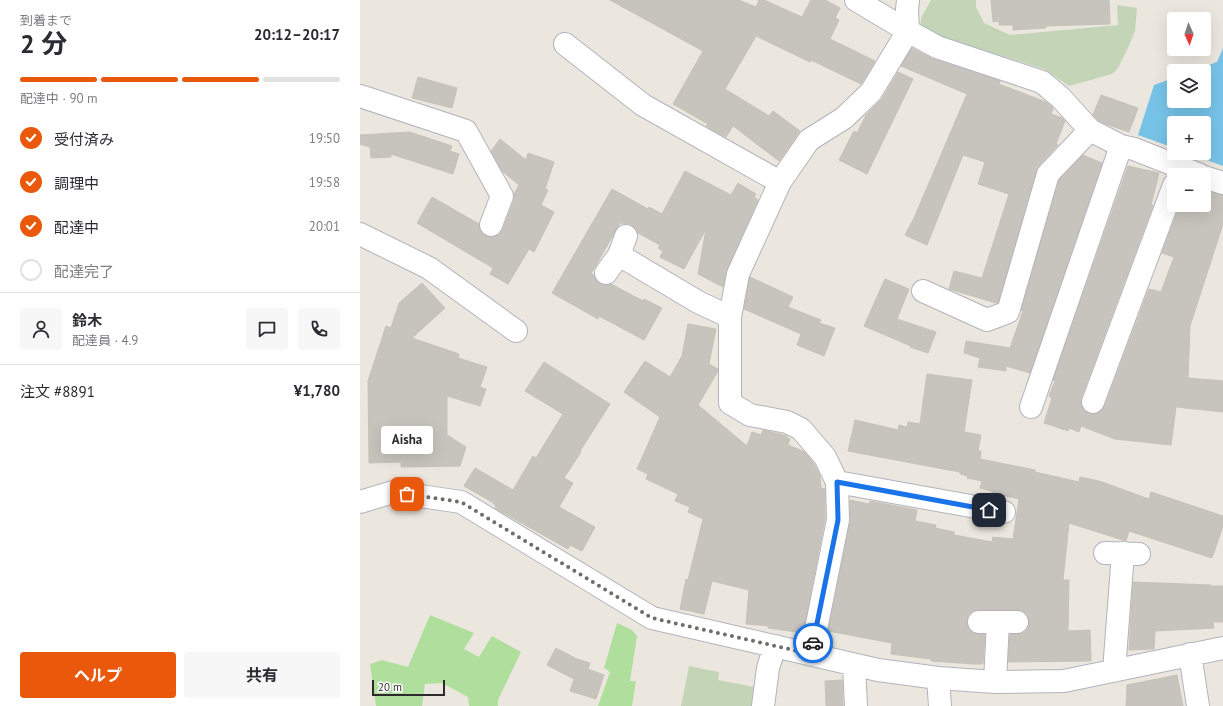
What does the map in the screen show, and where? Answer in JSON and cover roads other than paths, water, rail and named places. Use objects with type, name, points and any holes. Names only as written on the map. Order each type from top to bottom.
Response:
[{"type":"street","points":[[856,0],[937,47],[1042,82],[1061,98],[1090,130],[1121,146],[1134,149],[1168,168]]},
{"type":"street","points":[[811,654],[838,520],[837,482],[825,457],[801,429],[787,422],[750,415],[730,403],[730,317],[738,274],[780,182],[809,140],[844,118],[872,92],[908,31],[908,0]]},
{"type":"street","points":[[565,44],[643,105],[780,182]]},
{"type":"street","points":[[360,96],[466,131],[502,196],[491,225]]},
{"type":"street","points":[[923,291],[987,320],[1008,312],[1048,174],[1090,130]]},
{"type":"street","points":[[1031,407],[1121,146]]},
{"type":"street","points":[[1211,179],[1223,183]]},
{"type":"street","points":[[1093,402],[1169,212]]},
{"type":"street","points":[[360,234],[429,268],[516,331]]},
{"type":"street","points":[[606,273],[623,246],[698,302],[730,317]]},
{"type":"street","points":[[837,482],[1004,512]]},
{"type":"street","points":[[360,502],[393,492],[461,502],[652,618],[878,670],[938,678],[995,682],[1064,680],[1223,648]]},
{"type":"street","points":[[1114,671],[1122,553]]},
{"type":"street","points":[[995,682],[998,622]]},
{"type":"street","points":[[763,706],[768,668],[775,646]]},
{"type":"street","points":[[1190,654],[1198,706]]},
{"type":"street","points":[[854,665],[856,706]]},
{"type":"street","points":[[938,678],[940,706]]},
{"type":"water","points":[[1223,48],[1223,166],[1207,160],[1211,160],[1211,116],[1167,116],[1167,145],[1138,135],[1154,85],[1167,80],[1167,108],[1211,108],[1211,64],[1217,62]]},
{"type":"place","name":"Aisha","points":[[407,494]]}]
